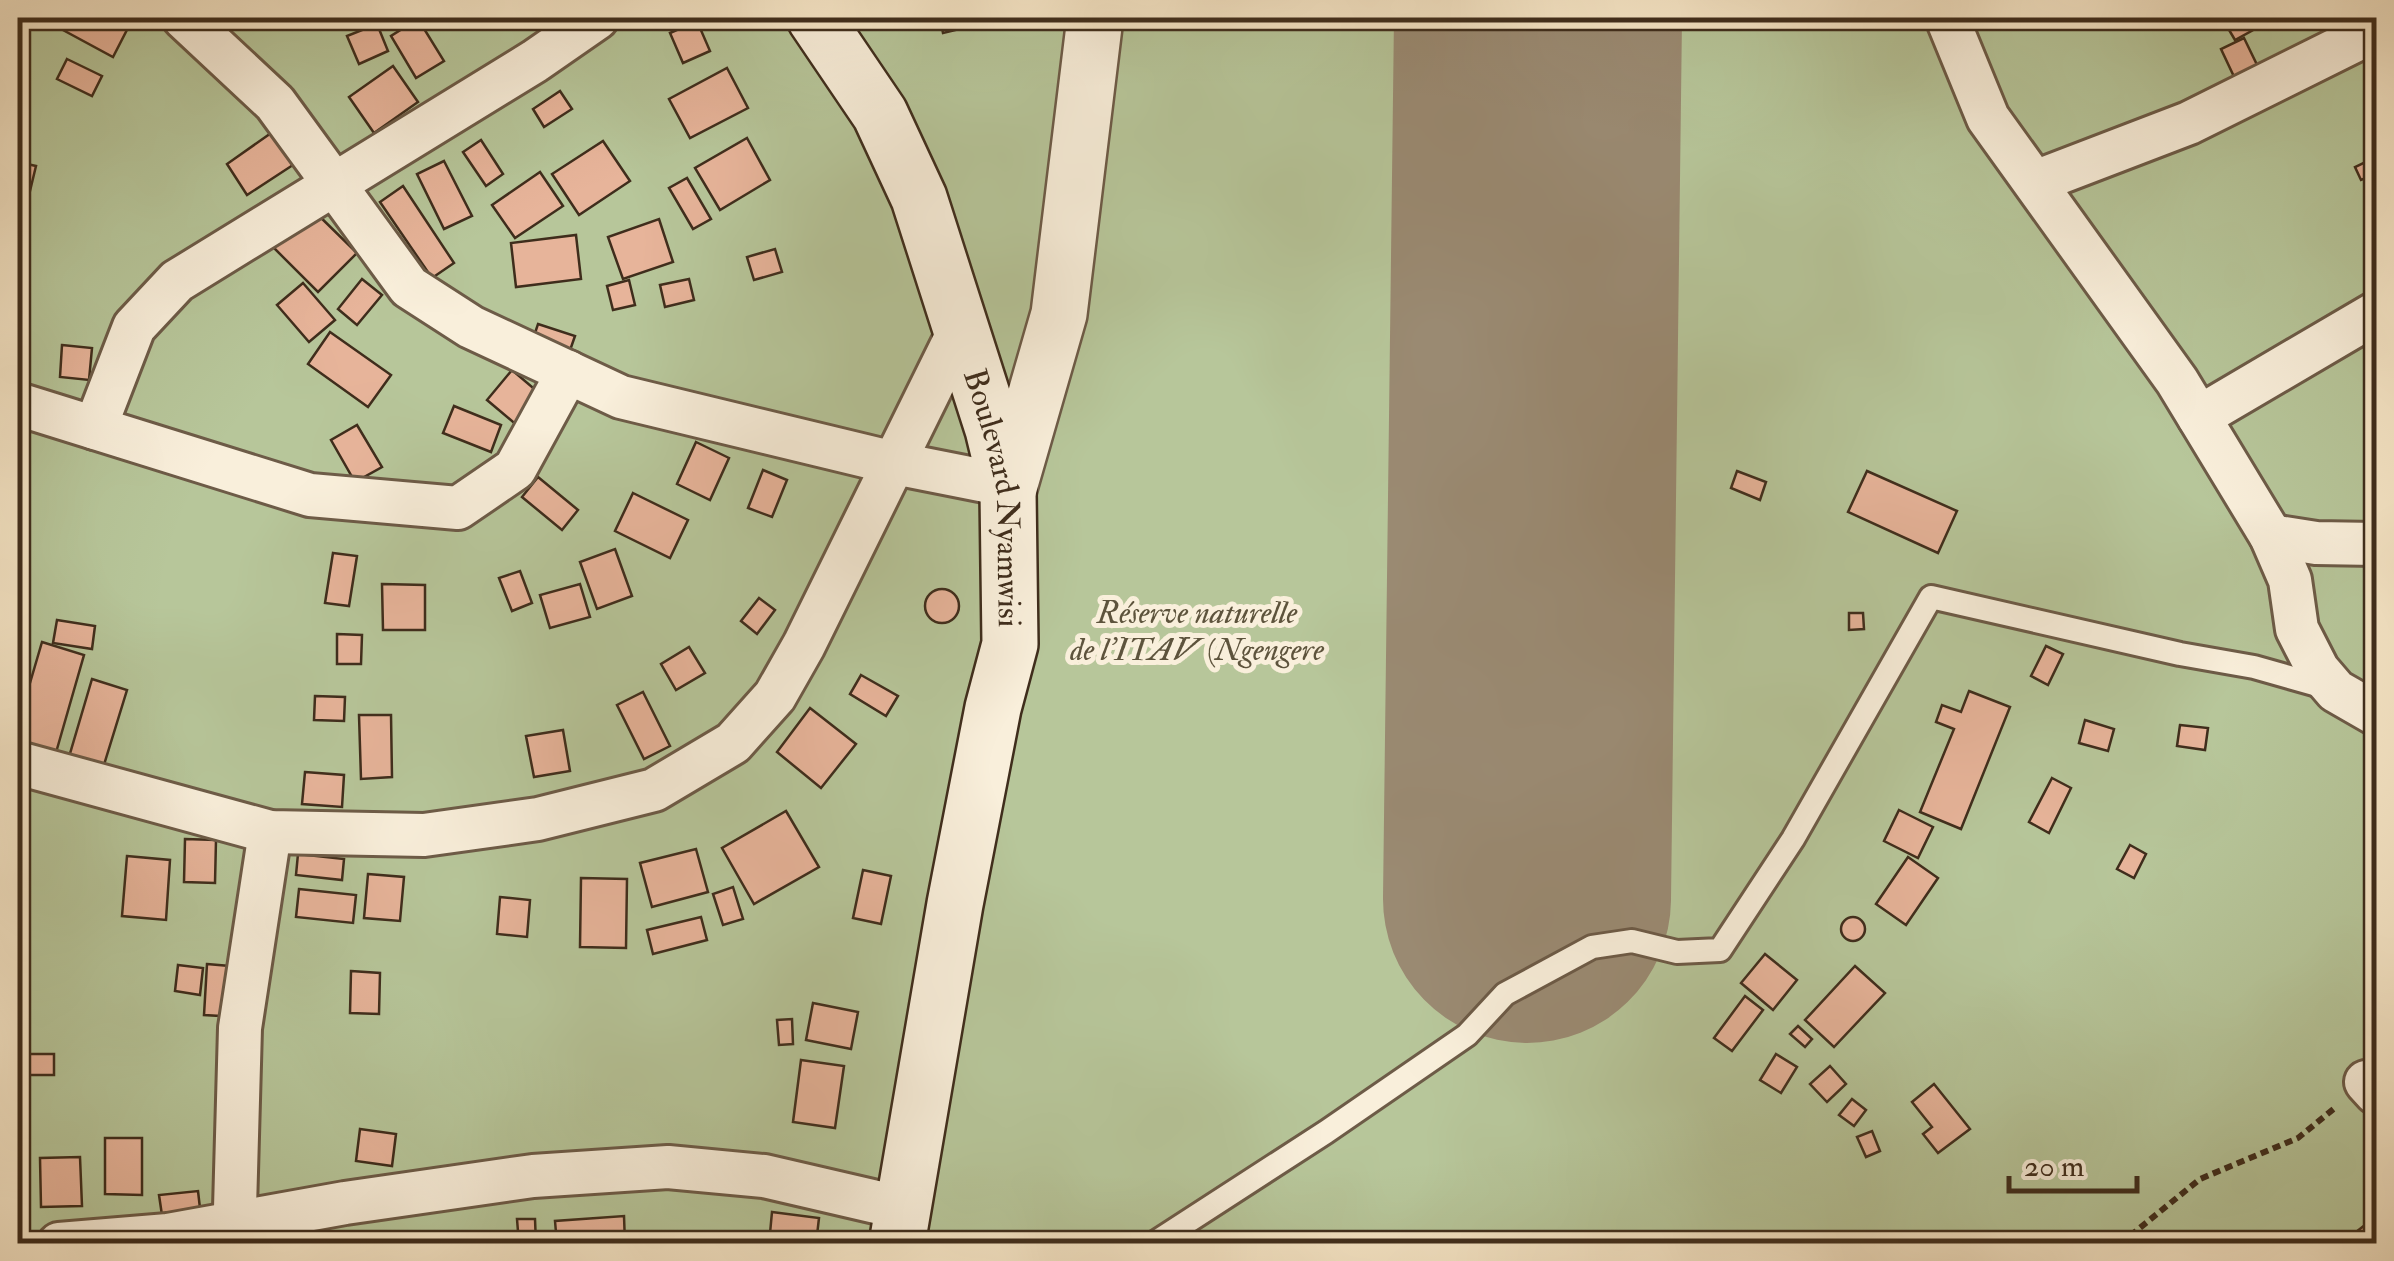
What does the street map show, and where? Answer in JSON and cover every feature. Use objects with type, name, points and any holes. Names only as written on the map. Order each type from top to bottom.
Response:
[{"type":"main road","name":"Boulevard Nyamwisi","points":[[815,18],[880,114],[920,198],[993,428],[1007,488],[1010,644],[993,708],[955,904],[906,1228]]},
{"type":"main road","points":[[1007,488],[1059,314],[1095,18]]},
{"type":"street","points":[[184,18],[275,104],[409,287],[471,327],[621,397],[1007,488]]},
{"type":"street","points":[[94,428],[134,328],[177,281],[535,61],[598,18]]},
{"type":"street","points":[[1948,18],[1988,118],[2177,381],[2270,536],[2290,580],[2297,630],[2318,670],[2336,691],[2376,714]]},
{"type":"street","points":[[2035,182],[2189,123],[2376,30]]},
{"type":"street","points":[[2199,417],[2376,312]]},
{"type":"street","points":[[18,763],[270,832],[424,835],[538,819],[654,790],[734,743],[775,696],[961,327]]},
{"type":"street","points":[[18,404],[310,495],[458,508],[515,469],[568,372]]},
{"type":"street","points":[[2270,536],[2376,544]]},
{"type":"street","points":[[234,1233],[240,1028],[270,832]]},
{"type":"street","points":[[59,1244],[234,1233],[345,1203],[533,1176],[668,1167],[764,1176],[906,1228]]},
{"type":"lane","points":[[1153,1244],[1467,1035],[1504,994],[1592,946],[1632,940],[1677,952],[1720,950],[1793,839],[1931,597],[2254,667],[2336,691]]},
{"type":"path","points":[[2120,1244],[2200,1180],[2298,1138],[2371,1088]]},
{"type":"green space","name":"Réserve naturelle de l'ITAV (Ngengere","points":[[18,18],[2376,18],[2376,1243],[18,1243]]},
{"type":"building","points":[[69,18],[123,18],[131,22],[113,57],[63,30]]},
{"type":"building","points":[[940,18],[1000,18],[1001,19],[943,33]]},
{"type":"building","points":[[1030,18],[1071,18],[1072,24],[1031,28]]},
{"type":"building","points":[[2222,18],[2275,18],[2235,40]]},
{"type":"building","points":[[418,19],[444,61],[416,78],[391,36]]},
{"type":"building","points":[[697,21],[710,51],[683,63],[670,33]]},
{"type":"building","points":[[377,24],[388,51],[359,64],[347,36]]},
{"type":"building","points":[[2244,38],[2260,71],[2237,83],[2221,49]]},
{"type":"building","points":[[67,59],[102,76],[92,96],[57,79]]},
{"type":"building","points":[[393,66],[418,102],[374,133],[349,97]]},
{"type":"building","points":[[727,68],[748,108],[690,138],[669,99]]},
{"type":"building","points":[[560,91],[572,109],[544,127],[533,109]]},
{"type":"building","points":[[274,131],[296,163],[247,195],[227,164]]},
{"type":"building","points":[[747,138],[770,180],[720,210],[695,168]]},
{"type":"building","points":[[481,140],[503,174],[486,186],[463,152]]},
{"type":"building","points":[[603,141],[630,181],[579,215],[552,174]]},
{"type":"building","points":[[2376,157],[2376,174],[2361,180],[2355,167]]},
{"type":"building","points":[[444,161],[472,216],[444,229],[417,174]]},
{"type":"building","points":[[18,162],[36,166],[24,216],[18,214]]},
{"type":"building","points":[[540,172],[563,206],[515,238],[492,205]]},
{"type":"building","points":[[687,178],[711,219],[693,229],[669,188]]},
{"type":"building","points":[[403,186],[454,263],[432,278],[380,202]]},
{"type":"building","points":[[311,208],[357,253],[318,292],[273,247]]},
{"type":"building","points":[[659,219],[673,262],[623,279],[608,237]]},
{"type":"building","points":[[576,235],[581,279],[516,287],[511,243]]},
{"type":"building","points":[[775,249],[782,272],[754,280],[747,257]]},
{"type":"building","points":[[362,279],[382,295],[357,325],[338,309]]},
{"type":"building","points":[[689,279],[694,300],[665,307],[660,285]]},
{"type":"building","points":[[629,280],[635,305],[613,310],[607,286]]},
{"type":"building","points":[[303,283],[335,320],[309,342],[277,305]]},
{"type":"building","points":[[18,289],[28,291],[19,345],[18,344]]},
{"type":"building","points":[[538,324],[575,336],[567,359],[530,348]]},
{"type":"building","points":[[330,332],[391,375],[368,407],[308,364]]},
{"type":"building","points":[[62,345],[92,348],[89,380],[60,377]]},
{"type":"building","points":[[512,370],[545,398],[519,427],[487,400]]},
{"type":"building","points":[[454,406],[501,425],[491,452],[443,433]]},
{"type":"building","points":[[357,425],[382,467],[355,482],[331,440]]},
{"type":"building","points":[[696,442],[729,458],[710,500],[677,484]]},
{"type":"building","points":[[763,470],[787,480],[772,517],[748,508]]},
{"type":"building","points":[[1737,471],[1766,482],[1760,500],[1731,488]]},
{"type":"building","points":[[1867,471],[1957,511],[1938,553],[1848,512]]},
{"type":"building","points":[[538,477],[578,510],[562,530],[522,497]]},
{"type":"building","points":[[633,493],[688,520],[670,558],[615,531]]},
{"type":"building","points":[[615,549],[632,596],[597,609],[580,562]]},
{"type":"building","points":[[333,553],[357,556],[349,606],[325,603]]},
{"type":"building","points":[[520,571],[532,603],[512,611],[499,578]]},
{"type":"building","points":[[382,584],[425,585],[425,630],[383,630]]},
{"type":"building","points":[[580,584],[590,617],[550,628],[540,595]]},
{"type":"building","points":[[942,589],[954,594],[959,606],[954,618],[942,623],[930,618],[925,606],[930,594]]},
{"type":"building","points":[[759,598],[775,610],[757,634],[741,621]]},
{"type":"building","points":[[1849,613],[1863,613],[1864,629],[1849,630]]},
{"type":"building","points":[[57,620],[95,626],[92,649],[53,643]]},
{"type":"building","points":[[337,634],[362,635],[361,664],[337,664]]},
{"type":"building","points":[[42,642],[84,655],[55,756],[18,745],[18,724]]},
{"type":"building","points":[[2046,646],[2063,654],[2048,685],[2031,676]]},
{"type":"building","points":[[689,647],[705,673],[676,690],[661,664]]},
{"type":"building","points":[[861,675],[898,696],[886,716],[850,694]]},
{"type":"building","points":[[92,679],[127,690],[103,768],[69,757]]},
{"type":"building","points":[[1969,691],[2010,707],[1961,829],[1920,812],[1954,729],[1936,722],[1942,705],[1961,712]]},
{"type":"building","points":[[643,692],[670,746],[644,759],[617,705]]},
{"type":"building","points":[[315,696],[345,697],[344,721],[314,720]]},
{"type":"building","points":[[810,708],[856,744],[821,788],[777,752]]},
{"type":"building","points":[[359,715],[391,715],[392,777],[361,779]]},
{"type":"building","points":[[2085,720],[2114,729],[2108,751],[2079,743]]},
{"type":"building","points":[[2180,725],[2208,728],[2205,750],[2177,746]]},
{"type":"building","points":[[563,730],[570,771],[534,777],[526,736]]},
{"type":"building","points":[[305,772],[344,775],[342,807],[302,804]]},
{"type":"building","points":[[2052,778],[2071,788],[2049,833],[2029,822]]},
{"type":"building","points":[[1899,810],[1933,827],[1918,858],[1884,841]]},
{"type":"building","points":[[786,811],[819,867],[754,904],[722,848]]},
{"type":"building","points":[[185,839],[216,840],[215,883],[184,882]]},
{"type":"building","points":[[2130,845],[2146,854],[2134,878],[2117,869]]},
{"type":"building","points":[[696,849],[708,892],[652,907],[640,863]]},
{"type":"building","points":[[298,854],[344,859],[342,880],[296,875]]},
{"type":"building","points":[[127,856],[170,860],[166,920],[122,916]]},
{"type":"building","points":[[1908,857],[1938,878],[1906,925],[1876,904]]},
{"type":"building","points":[[863,870],[891,876],[881,924],[853,918]]},
{"type":"building","points":[[368,874],[404,877],[400,921],[364,918]]},
{"type":"building","points":[[581,878],[627,879],[626,948],[580,947]]},
{"type":"building","points":[[733,887],[743,919],[723,925],[713,894]]},
{"type":"building","points":[[299,889],[356,895],[353,923],[296,917]]},
{"type":"building","points":[[500,897],[530,900],[527,937],[497,934]]},
{"type":"building","points":[[701,917],[707,940],[653,954],[647,930]]},
{"type":"building","points":[[1853,917],[1862,920],[1862,938],[1853,941],[1844,938],[1841,929],[1844,920]]},
{"type":"building","points":[[1765,954],[1797,980],[1773,1010],[1741,983]]},
{"type":"building","points":[[207,964],[241,967],[238,1017],[204,1015]]},
{"type":"building","points":[[178,965],[203,968],[200,995],[175,991]]},
{"type":"building","points":[[1855,966],[1885,993],[1834,1047],[1805,1020]]},
{"type":"building","points":[[351,971],[380,973],[379,1014],[350,1013]]},
{"type":"building","points":[[1745,996],[1763,1010],[1732,1051],[1714,1038]]},
{"type":"building","points":[[813,1003],[858,1012],[851,1049],[806,1040]]},
{"type":"building","points":[[792,1019],[793,1044],[779,1045],[777,1020]]},
{"type":"building","points":[[1798,1026],[1812,1039],[1805,1047],[1790,1034]]},
{"type":"building","points":[[24,1054],[54,1054],[54,1075],[24,1075]]},
{"type":"building","points":[[1776,1054],[1797,1067],[1781,1093],[1760,1080]]},
{"type":"building","points":[[801,1060],[844,1066],[835,1128],[793,1122]]},
{"type":"building","points":[[1830,1066],[1846,1084],[1827,1102],[1810,1084]]},
{"type":"building","points":[[1934,1084],[1970,1129],[1938,1153],[1923,1134],[1932,1127],[1912,1102]]},
{"type":"building","points":[[1852,1099],[1866,1110],[1854,1126],[1839,1115]]},
{"type":"building","points":[[360,1129],[396,1134],[392,1166],[356,1161]]},
{"type":"building","points":[[1872,1131],[1880,1151],[1866,1157],[1857,1137]]},
{"type":"building","points":[[105,1138],[142,1138],[142,1195],[105,1194]]},
{"type":"building","points":[[80,1157],[82,1206],[41,1207],[40,1158]]},
{"type":"building","points":[[198,1191],[201,1217],[163,1222],[159,1195]]},
{"type":"building","points":[[772,1212],[819,1218],[816,1244],[769,1244]]},
{"type":"building","points":[[624,1216],[625,1244],[557,1244],[555,1221]]},
{"type":"building","points":[[2374,1218],[2376,1244],[2365,1244],[2356,1232]]},
{"type":"building","points":[[517,1219],[535,1219],[536,1244],[519,1244]]},
{"type":"building","points":[[672,1233],[710,1236],[716,1244],[666,1244]]},
{"type":"runway","points":[[1527,899],[1538,18]]}]
